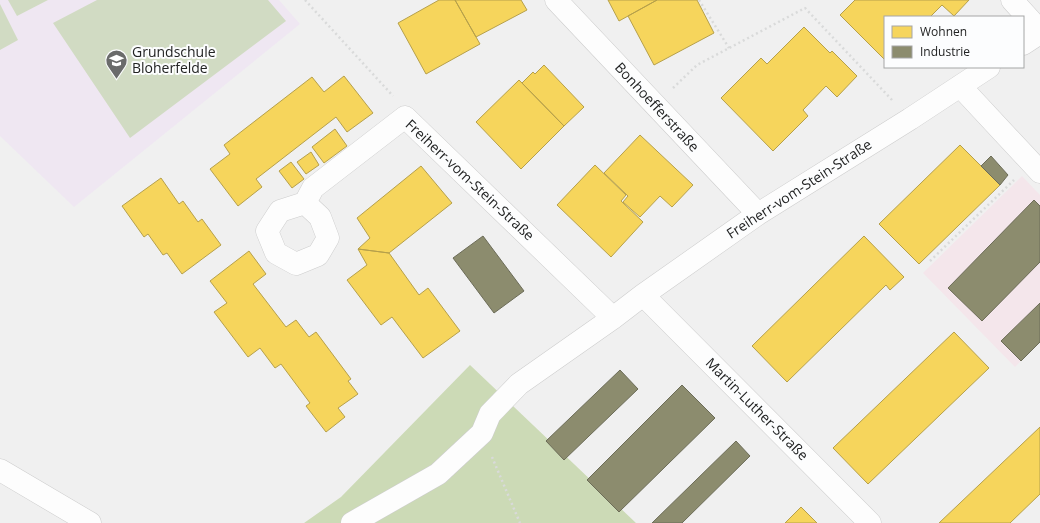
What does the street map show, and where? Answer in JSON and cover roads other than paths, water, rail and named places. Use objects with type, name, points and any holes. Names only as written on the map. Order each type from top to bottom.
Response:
[{"type":"street","name":"Bonhoefferstraße","points":[[556,0],[758,214]]},
{"type":"street","points":[[1012,0],[1040,32],[1024,43]]},
{"type":"street","name":"Freiherr-vom-Stein-Straße","points":[[352,523],[438,474],[482,433],[490,414],[519,384],[614,318],[643,295],[758,214],[910,119],[987,68]]},
{"type":"street","points":[[960,86],[1036,167]]},
{"type":"street","name":"Freiherr-vom-Stein-Straße","points":[[305,203],[313,188],[405,117],[614,318]]},
{"type":"street","name":"Martin-Luther-Straße","points":[[643,295],[870,523]]},
{"type":"street","points":[[0,470],[90,523]]},
{"type":"place","name":"Grundschule Bloherfelde","points":[[116,80]]}]
